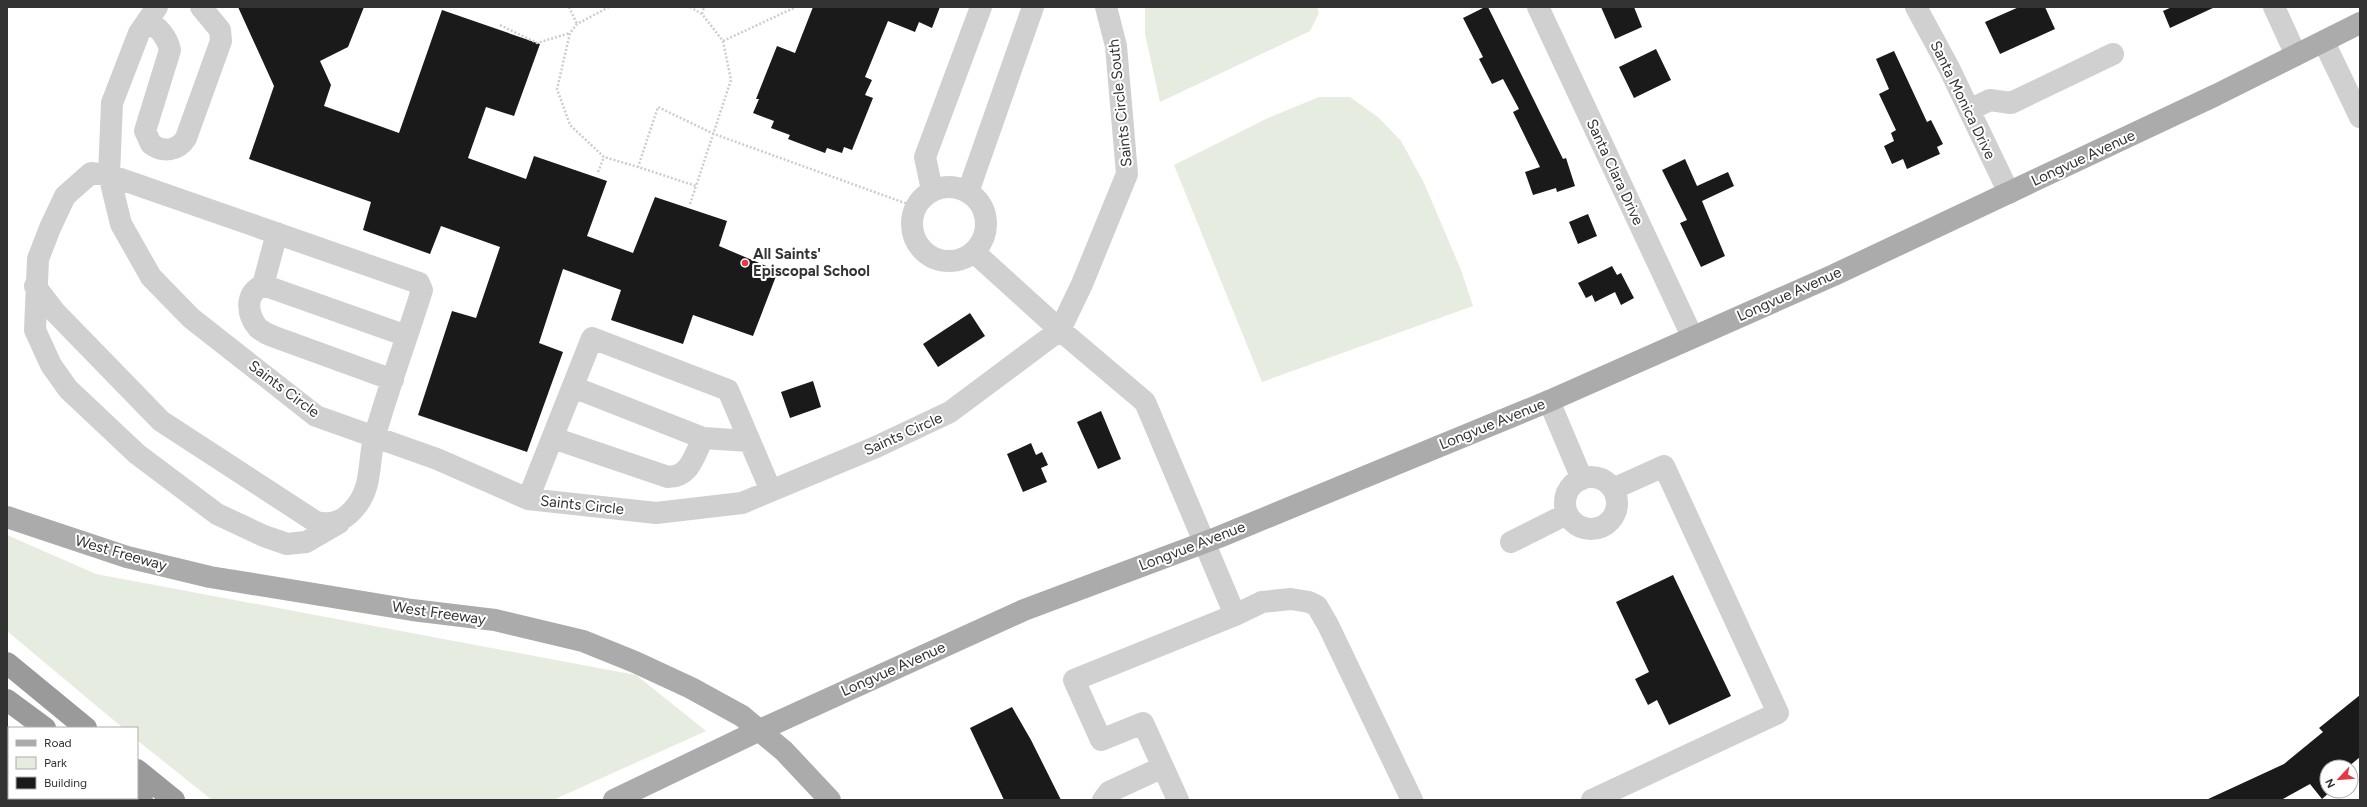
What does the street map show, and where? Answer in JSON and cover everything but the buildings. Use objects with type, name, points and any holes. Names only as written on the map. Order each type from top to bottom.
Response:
[{"type":"highway","points":[[7,663],[85,727]]},
{"type":"highway","points":[[7,700],[43,727]]},
{"type":"highway","points":[[138,771],[174,800]]},
{"type":"main road","name":"Longvue Avenue","points":[[614,800],[760,730],[1024,610],[1203,543],[1549,401],[1692,336],[1834,275],[2009,193],[2324,42],[2360,23]]},
{"type":"main road","name":"West Freeway","points":[[7,517],[126,557],[210,577],[412,610],[495,620],[583,641],[635,662],[691,688],[742,716],[784,751],[830,800]]},
{"type":"street","points":[[153,13],[168,41],[170,50],[145,131],[151,144],[168,150],[177,148],[186,138],[221,41],[220,30],[201,7]]},
{"type":"street","points":[[932,190],[925,157],[981,7]]},
{"type":"street","points":[[968,192],[1033,7]]},
{"type":"street","name":"Saints Circle South","points":[[1060,330],[1082,284],[1127,174],[1116,46],[1106,7]]},
{"type":"street","name":"Santa Clara Drive","points":[[1538,7],[1692,336]]},
{"type":"street","name":"Santa Monica Drive","points":[[1916,7],[1969,110],[2009,193]]},
{"type":"street","points":[[2274,7],[2296,55]]},
{"type":"street","name":"Saints Circle","points":[[153,13],[139,33],[112,103],[109,175],[121,224],[151,277],[191,318],[316,416],[437,459],[528,499],[656,513],[742,503],[876,447],[950,412],[1060,330]]},
{"type":"street","points":[[2324,42],[2360,117]]},
{"type":"street","points":[[1969,110],[1990,100],[2012,103],[2113,54]]},
{"type":"street","points":[[91,173],[109,175],[277,233],[419,283],[422,290],[374,437],[369,476],[358,505],[334,524],[306,542],[287,544],[217,514],[137,454],[68,389],[50,365],[35,330],[35,286],[38,259],[65,196],[91,173]]},
{"type":"street","points":[[945,186],[959,187],[968,192],[980,203],[986,215],[986,229],[982,242],[974,252],[961,260],[947,261],[933,257],[921,248],[914,236],[912,221],[916,207],[923,197],[932,190],[945,186]]},
{"type":"street","points":[[277,233],[263,285],[252,293],[249,301],[251,316],[259,329],[272,336],[393,380]]},
{"type":"street","points":[[974,252],[1060,330],[1145,402],[1235,616]]},
{"type":"street","points":[[263,285],[407,336]]},
{"type":"street","points":[[35,286],[55,312],[161,421],[316,522],[334,524]]},
{"type":"street","points":[[528,499],[592,338],[728,390],[771,491]]},
{"type":"street","points":[[573,387],[703,438],[749,440]]},
{"type":"street","points":[[1549,401],[1582,479]]},
{"type":"street","points":[[553,438],[668,477],[682,475],[687,471],[703,438]]},
{"type":"street","points":[[1592,800],[1778,713],[1664,466],[1613,489]]},
{"type":"street","points":[[1582,479],[1599,479],[1613,489],[1617,506],[1612,518],[1602,527],[1585,529],[1572,521],[1567,514],[1566,498],[1569,490],[1582,479]]},
{"type":"street","points":[[1511,542],[1567,514]]},
{"type":"street","points":[[1178,800],[1142,723],[1101,740],[1074,680],[1235,616],[1262,602],[1291,599],[1309,602],[1317,606],[1328,625],[1412,800]]},
{"type":"street","points":[[1102,800],[1109,792],[1163,767]]},
{"type":"path","points":[[568,7],[577,24]]},
{"type":"path","points":[[609,7],[577,24],[570,34],[558,89],[570,125],[604,157],[696,186]]},
{"type":"path","points":[[690,7],[702,14],[723,41],[731,80],[690,204]]},
{"type":"path","points":[[702,14],[704,7]]},
{"type":"path","points":[[723,41],[796,7]]},
{"type":"path","points":[[500,25],[537,43],[570,34]]},
{"type":"path","points":[[638,167],[658,107],[714,134],[916,207]]},
{"type":"path","points":[[598,172],[604,157]]},
{"type":"green space","points":[[1145,7],[1317,7],[1319,13],[1310,31],[1160,102],[1145,34]]},
{"type":"green space","points":[[1319,97],[1350,97],[1379,118],[1401,141],[1424,183],[1461,270],[1473,306],[1262,382],[1174,165],[1268,118]]},
{"type":"green space","points":[[7,535],[96,574],[636,675],[706,731],[553,800],[212,800],[138,741],[138,727],[122,727],[7,631]]},
{"type":"place","name":"All Saints' Episcopal School","points":[[745,263]]}]
